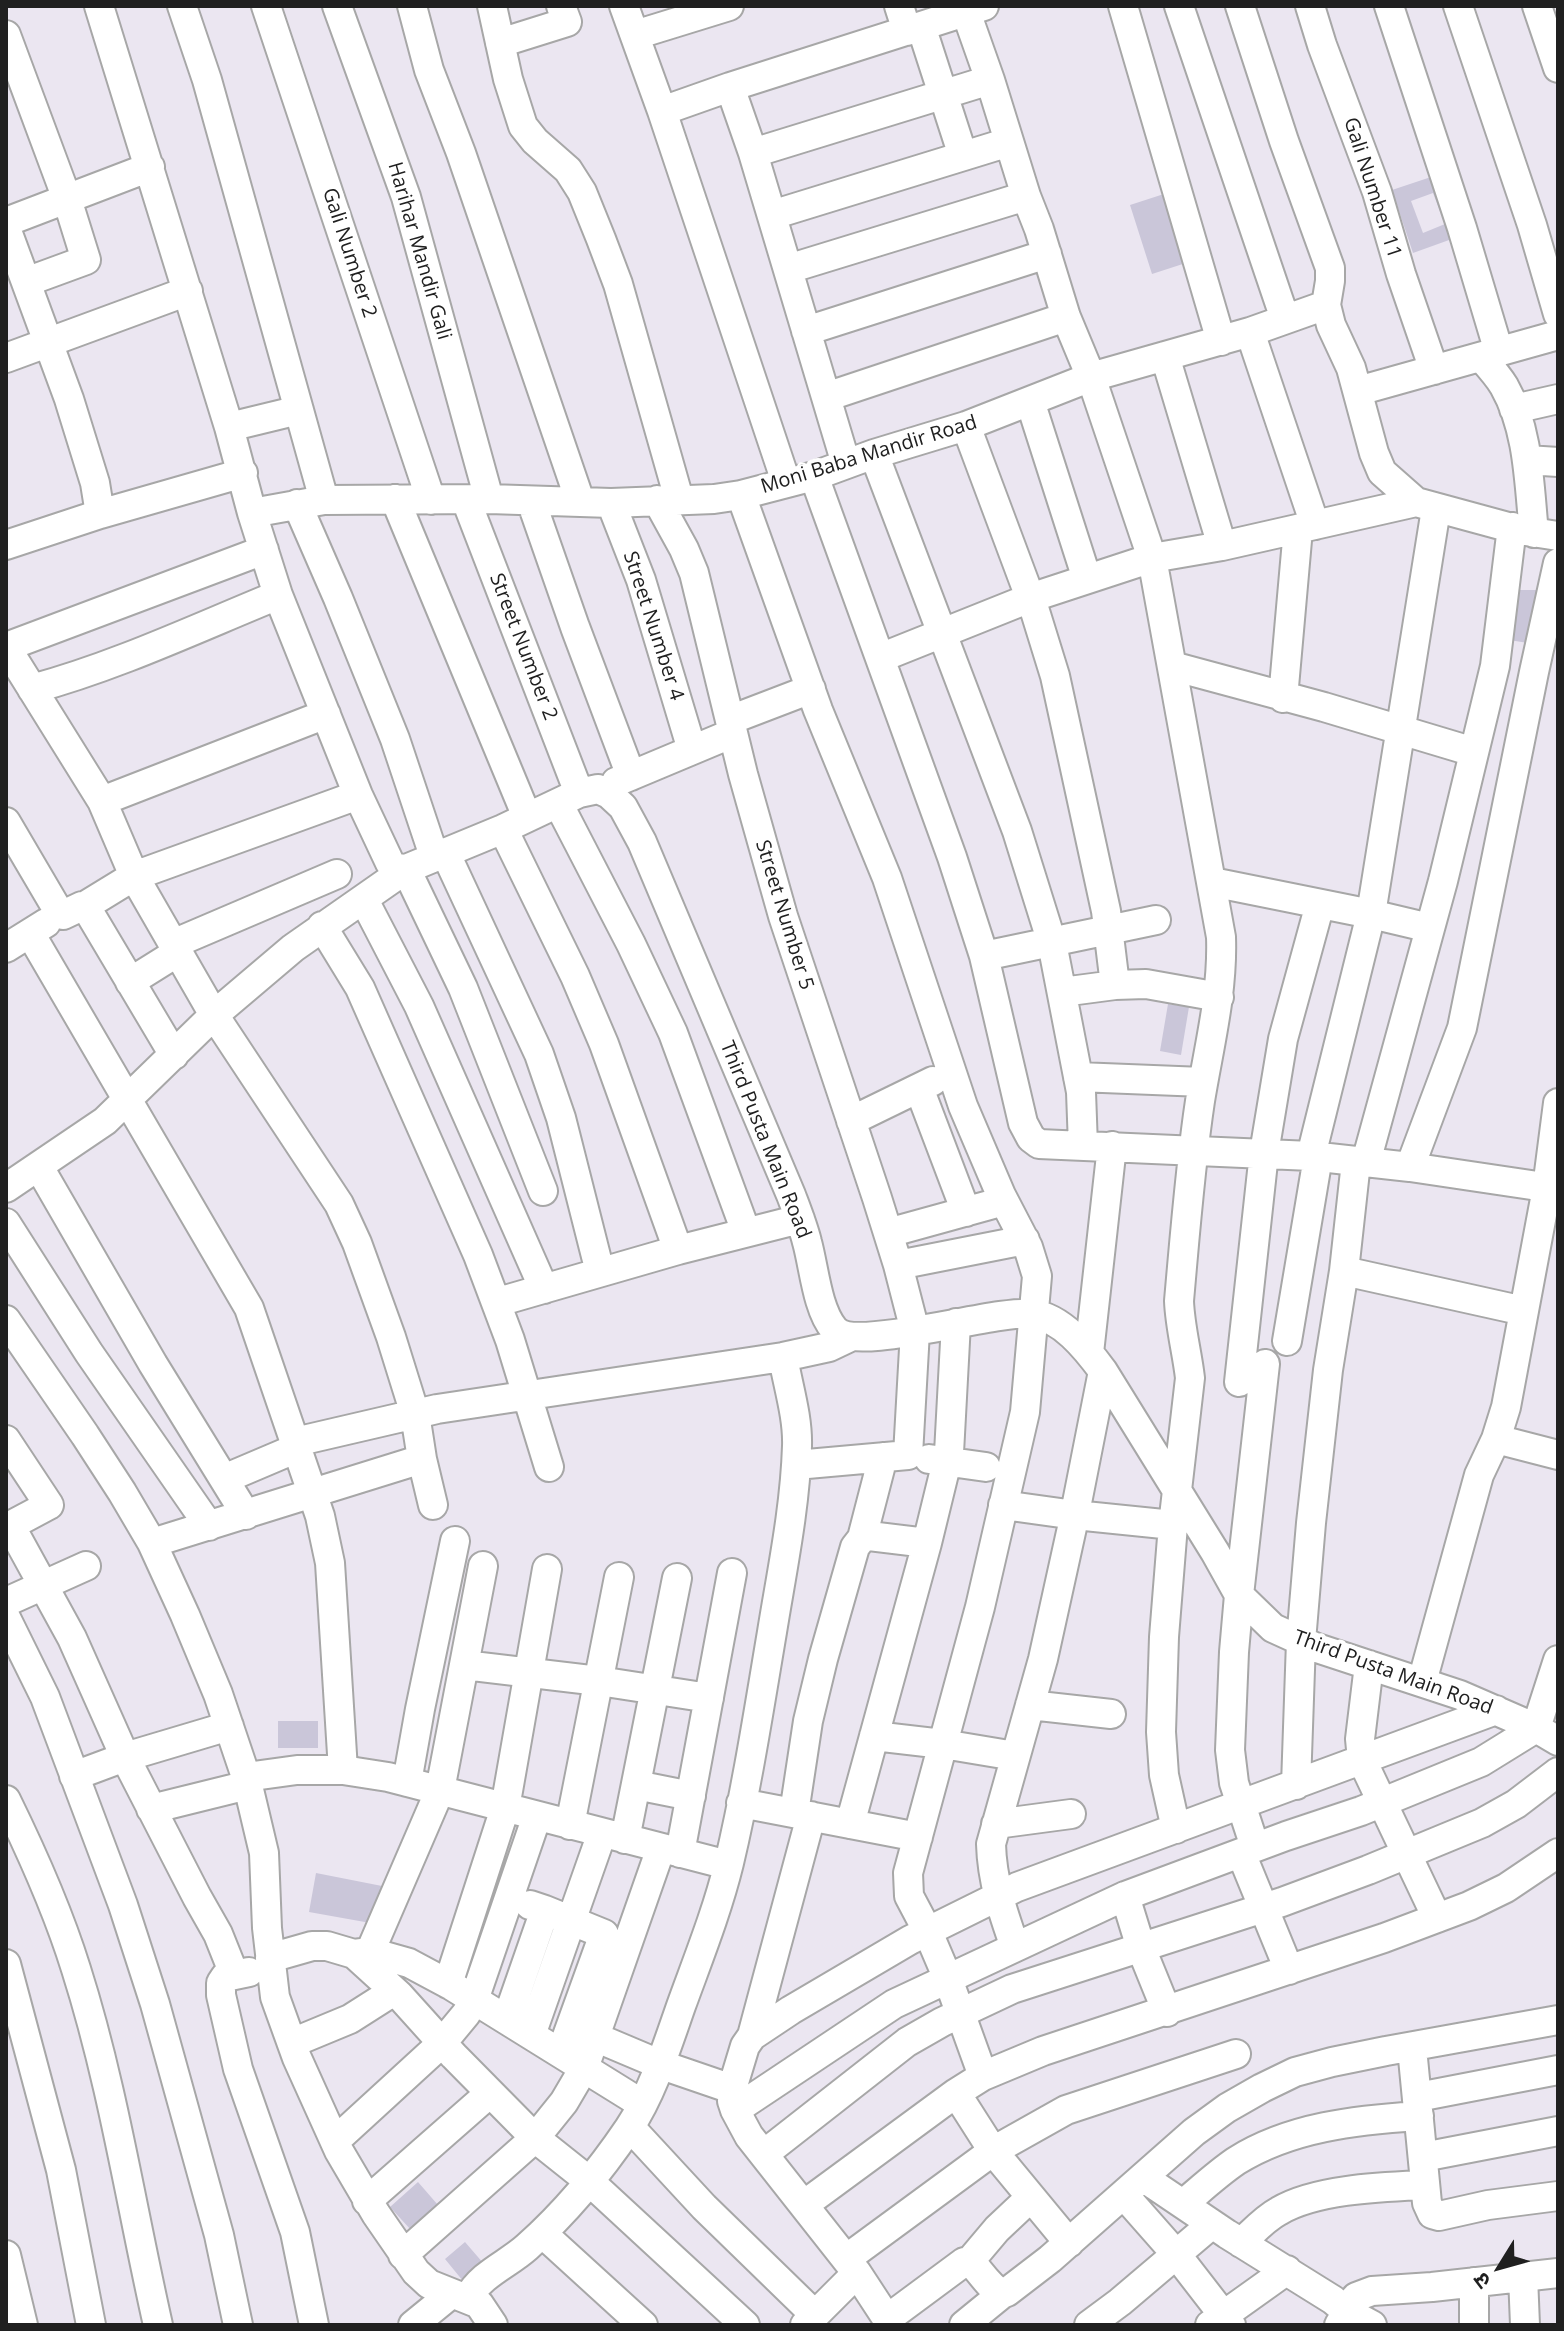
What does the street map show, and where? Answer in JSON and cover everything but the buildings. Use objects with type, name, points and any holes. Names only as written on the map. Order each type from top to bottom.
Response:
[{"type":"street","points":[[99,6],[278,595],[358,795],[390,863],[396,868],[406,869]]},
{"type":"street","points":[[182,6],[207,80],[299,410],[311,502],[338,598],[440,854],[539,1054],[565,1133],[600,1272]]},
{"type":"street","name":"Gali Number 2","points":[[266,6],[431,500]]},
{"type":"street","name":"Harihar Mandir Gali","points":[[337,6],[406,197],[478,500]]},
{"type":"street","points":[[412,6],[429,70],[461,153],[580,501]]},
{"type":"street","name":"Street Number 5","points":[[492,6],[508,79],[523,126],[568,170],[582,192],[618,284],[668,500],[694,573],[731,726],[783,916],[888,1233],[915,1331],[896,1456],[862,1538],[855,1547],[819,1675],[802,1754],[803,1815],[752,2036],[745,2046],[734,2099]]},
{"type":"street","points":[[500,43],[567,22],[561,6]]},
{"type":"street","points":[[624,6],[786,482]]},
{"type":"street","points":[[635,35],[729,6]]},
{"type":"street","points":[[1123,6],[1221,341]]},
{"type":"street","points":[[1179,6],[1285,319]]},
{"type":"street","points":[[1240,6],[1330,268],[1326,305],[1331,325],[1358,391],[1382,472],[1426,505],[1535,532]]},
{"type":"street","name":"Gali Number 11","points":[[1310,6],[1377,192],[1434,370]]},
{"type":"street","points":[[1296,1785],[1301,1641],[1318,1452],[1361,1162],[1430,928],[1495,666],[1535,532],[1527,460],[1514,409],[1490,354],[1462,228],[1389,6]]},
{"type":"street","points":[[1458,6],[1532,225],[1558,314]]},
{"type":"street","points":[[1537,6],[1558,68]]},
{"type":"street","points":[[662,111],[909,21],[975,9],[990,80],[1026,196],[1152,558],[1212,882],[1222,963],[1194,1151],[1179,1301],[1180,1326],[1190,1378],[1175,1490],[1164,1637],[1161,1732],[1164,1775],[1176,1829]]},
{"type":"street","points":[[909,21],[944,94],[963,156]]},
{"type":"street","points":[[6,35],[67,199],[86,260],[26,282]]},
{"type":"street","points":[[753,153],[990,80]]},
{"type":"street","points":[[730,87],[753,153],[846,464]]},
{"type":"street","points":[[772,215],[1009,142]]},
{"type":"street","points":[[6,222],[150,167]]},
{"type":"street","points":[[788,269],[1026,196]]},
{"type":"street","points":[[6,228],[69,399],[95,483],[100,514]]},
{"type":"street","points":[[806,331],[1047,254]]},
{"type":"street","points":[[6,358],[188,291]]},
{"type":"street","name":"Moni Baba Mandir Road","points":[[252,513],[311,502],[395,499],[611,503],[741,495],[814,476],[966,426],[1091,377],[1221,341],[1326,305]]},
{"type":"street","points":[[826,397],[1066,317]]},
{"type":"street","points":[[1250,332],[1306,527],[1283,698]]},
{"type":"street","points":[[1358,391],[1558,335]]},
{"type":"street","points":[[1165,356],[1222,546]]},
{"type":"street","points":[[1514,409],[1558,399]]},
{"type":"street","points":[[1030,401],[1087,579]]},
{"type":"street","points":[[229,427],[299,410]]},
{"type":"street","points":[[966,426],[1030,598],[1055,676],[1108,929],[1115,985]]},
{"type":"street","points":[[874,454],[1017,831],[1052,943],[1078,1077],[1083,1146]]},
{"type":"street","points":[[1527,460],[1558,462]]},
{"type":"street","points":[[6,545],[243,473]]},
{"type":"street","points":[[814,476],[952,857],[984,956],[1023,1123],[1031,1138],[1039,1144],[1314,1156],[1552,1188]]},
{"type":"street","points":[[741,495],[811,689],[887,878],[963,1106],[1004,1201],[1025,1240],[1037,1276],[1025,1412],[980,1607],[907,1884],[909,1896],[948,1979],[983,2076]]},
{"type":"street","points":[[395,499],[515,823],[604,1044],[678,1250]]},
{"type":"street","name":"Street Number 2","points":[[478,500],[631,944],[673,1033],[746,1232]]},
{"type":"street","points":[[531,501],[631,776]]},
{"type":"street","name":"Street Number 4","points":[[611,503],[641,580],[692,750]]},
{"type":"street","points":[[880,658],[1030,598],[1152,558],[1426,505]]},
{"type":"street","points":[[1287,1341],[1314,1156],[1371,914],[1401,729],[1426,505]]},
{"type":"street","points":[[264,550],[6,647],[102,801],[134,876],[214,1015],[339,1204],[374,1290],[415,1414],[433,1505]]},
{"type":"street","points":[[1410,1167],[1462,1028],[1558,563]]},
{"type":"street","points":[[32,689],[123,659],[278,595]]},
{"type":"street","points":[[1172,666],[1474,752]]},
{"type":"street","points":[[7,1184],[39,1167],[105,1121],[214,1015],[322,926],[406,869],[692,750],[731,726],[811,689]]},
{"type":"street","points":[[102,801],[326,714]]},
{"type":"street","name":"Third Pusta Main Road","points":[[579,795],[609,794],[623,807],[642,842],[800,1219],[824,1313],[836,1332],[850,1337]]},
{"type":"street","points":[[6,948],[134,876],[358,795]]},
{"type":"street","points":[[6,822],[130,982],[174,1055]]},
{"type":"street","points":[[406,869],[463,988],[543,1191]]},
{"type":"street","points":[[130,982],[175,948],[337,874]]},
{"type":"street","points":[[1212,882],[1430,928]]},
{"type":"street","points":[[364,900],[419,1006],[544,1289]]},
{"type":"street","points":[[1239,1382],[1264,1153],[1283,1039],[1320,904]]},
{"type":"street","points":[[984,956],[1156,920]]},
{"type":"street","points":[[322,926],[360,988],[378,1025],[498,1302],[549,1467]]},
{"type":"street","points":[[30,933],[249,1308],[320,1516],[330,1563],[343,1770]]},
{"type":"street","points":[[1062,992],[1146,984],[1219,997]]},
{"type":"street","points":[[851,1121],[951,1073]]},
{"type":"street","points":[[1078,1077],[1203,1082]]},
{"type":"street","points":[[919,1088],[966,1212]]},
{"type":"street","points":[[1422,1682],[1479,1475],[1496,1439],[1506,1407],[1552,1188],[1558,1103]]},
{"type":"street","points":[[1022,1985],[998,1897],[991,1844],[1043,1659],[1075,1515],[1096,1362],[1112,1146]]},
{"type":"street","points":[[39,1167],[153,1364],[246,1515]]},
{"type":"street","points":[[888,1233],[1004,1201]]},
{"type":"street","points":[[498,1302],[678,1250],[800,1219]]},
{"type":"street","points":[[6,1223],[89,1353],[209,1526]]},
{"type":"street","points":[[898,1265],[1025,1240]]},
{"type":"street","points":[[1344,1271],[1524,1311]]},
{"type":"street","points":[[224,1479],[296,1445],[415,1414],[783,1357],[829,1347],[850,1337],[1032,1314]]},
{"type":"street","name":"Third Pusta Main Road","points":[[1032,1314],[1058,1323],[1096,1362],[1239,1595],[1273,1628],[1301,1641],[1496,1710],[1547,1734]]},
{"type":"street","points":[[6,1320],[122,1492],[152,1543],[185,1615],[229,1726],[247,1781],[264,1853],[275,1997],[335,2141],[367,2201],[416,2272],[429,2284],[479,2304],[493,2325]]},
{"type":"street","points":[[850,1824],[946,1462],[952,1419],[956,1323]]},
{"type":"street","points":[[413,2325],[474,2286],[542,2233],[589,2181],[636,2115],[659,2064],[709,1928],[728,1865],[741,1803],[794,1496],[797,1442],[783,1357]]},
{"type":"street","points":[[1265,1364],[1239,1595],[1230,1750],[1248,1850],[1264,1907],[1289,1970]]},
{"type":"street","points":[[1496,1439],[1558,1455]]},
{"type":"street","points":[[6,1440],[49,1505],[8,1527],[72,1638],[125,1757],[218,1934],[234,1974]]},
{"type":"street","points":[[796,1465],[896,1456],[986,1467]]},
{"type":"street","points":[[152,1543],[422,1459]]},
{"type":"street","points":[[1003,1505],[1173,1525]]},
{"type":"street","points":[[862,1538],[869,1536],[927,1543]]},
{"type":"street","points":[[407,1782],[455,1541]]},
{"type":"street","points":[[6,1602],[86,1566]]},
{"type":"street","points":[[362,1953],[440,1790],[483,1566]]},
{"type":"street","points":[[448,1984],[505,1808],[547,1569]]},
{"type":"street","points":[[573,2060],[595,2037],[691,1796],[732,1573]]},
{"type":"street","points":[[570,1825],[619,1577]]},
{"type":"street","points":[[531,2035],[572,1920],[636,1785],[677,1578]]},
{"type":"street","points":[[6,1618],[45,1697],[123,1905],[155,2004],[219,2235],[238,2325]]},
{"type":"street","points":[[734,2099],[894,2004],[1125,1896],[1382,1803],[1547,1734],[1558,1660]]},
{"type":"street","points":[[464,1665],[709,1698]]},
{"type":"street","points":[[1369,1665],[1360,1739],[1362,1760],[1437,1918]]},
{"type":"street","points":[[1030,1705],[1111,1714]]},
{"type":"street","points":[[752,2036],[829,1987],[1017,1887],[1496,1710]]},
{"type":"street","points":[[74,1776],[125,1757],[229,1726]]},
{"type":"street","points":[[874,1736],[1015,1756]]},
{"type":"street","points":[[151,1809],[297,1770],[343,1770],[440,1790],[728,1865]]},
{"type":"street","points":[[764,2154],[907,2042],[961,2013],[1022,1985],[1264,1907],[1406,1854],[1482,1823],[1516,1804],[1558,1772]]},
{"type":"street","points":[[636,1785],[691,1796]]},
{"type":"street","points":[[741,1803],[918,1837]]},
{"type":"street","points":[[996,1824],[1071,1814]]},
{"type":"street","points":[[9,1815],[58,1916],[77,1971],[121,2141],[138,2238],[158,2325]]},
{"type":"street","points":[[335,2141],[442,2043],[466,2014],[474,2000],[537,1816]]},
{"type":"street","points":[[805,2204],[983,2076],[1043,2051],[1167,2012],[1469,1906],[1506,1888],[1558,1853]]},
{"type":"street","points":[[403,2255],[535,2138],[564,2102],[604,1934],[509,1897],[479,1889]]},
{"type":"street","points":[[1125,1896],[1141,1948],[1167,2012]]},
{"type":"street","points":[[507,2019],[545,1910]]},
{"type":"street","points":[[314,2325],[295,2232],[238,2069],[221,1995],[221,1983],[225,1977],[312,1946],[327,1946],[409,1963],[573,2060],[636,2115],[704,2207],[809,2320],[851,2266],[993,2151],[1066,2110],[1236,2054]]},
{"type":"street","points":[[362,1953],[442,2043],[535,2138],[589,2181],[745,2325]]},
{"type":"street","points":[[6,1964],[61,2170],[91,2325]]},
{"type":"street","points":[[292,2043],[350,2019],[394,1991]]},
{"type":"street","points":[[964,2325],[1069,2243],[1194,2132],[1262,2088],[1307,2069],[1386,2051],[1558,2020]]},
{"type":"street","points":[[595,2037],[734,2099],[749,2136],[805,2204],[889,2322],[959,2265],[970,2261],[997,2229],[1031,2197]]},
{"type":"street","points":[[1412,2048],[1429,2211],[1439,2216],[1488,2205],[1558,2196]]},
{"type":"street","points":[[1183,2204],[1221,2171],[1239,2160],[1300,2133],[1382,2119],[1558,2070]]},
{"type":"street","points":[[367,2201],[490,2093]]},
{"type":"street","points":[[956,2093],[993,2151],[1069,2243]]},
{"type":"street","points":[[1423,2157],[1558,2131]]},
{"type":"street","points":[[1241,2243],[1266,2219],[1304,2200],[1388,2186],[1425,2185]]},
{"type":"street","points":[[1134,2186],[1183,2204],[1333,2300],[1342,2318]]},
{"type":"street","points":[[1134,2186],[1221,2322],[1287,2270]]},
{"type":"street","points":[[1089,2325],[1212,2224]]},
{"type":"street","points":[[542,2233],[625,2321]]},
{"type":"street","points":[[6,2255],[23,2325]]},
{"type":"street","points":[[970,2261],[995,2291],[1002,2294]]},
{"type":"street","points":[[1342,2318],[1356,2297],[1372,2291],[1558,2273]]},
{"type":"street","points":[[1523,2276],[1525,2325]]},
{"type":"street","points":[[1474,2282],[1474,2325]]},
{"type":"street","points":[[1342,2318],[1372,2325]]}]
